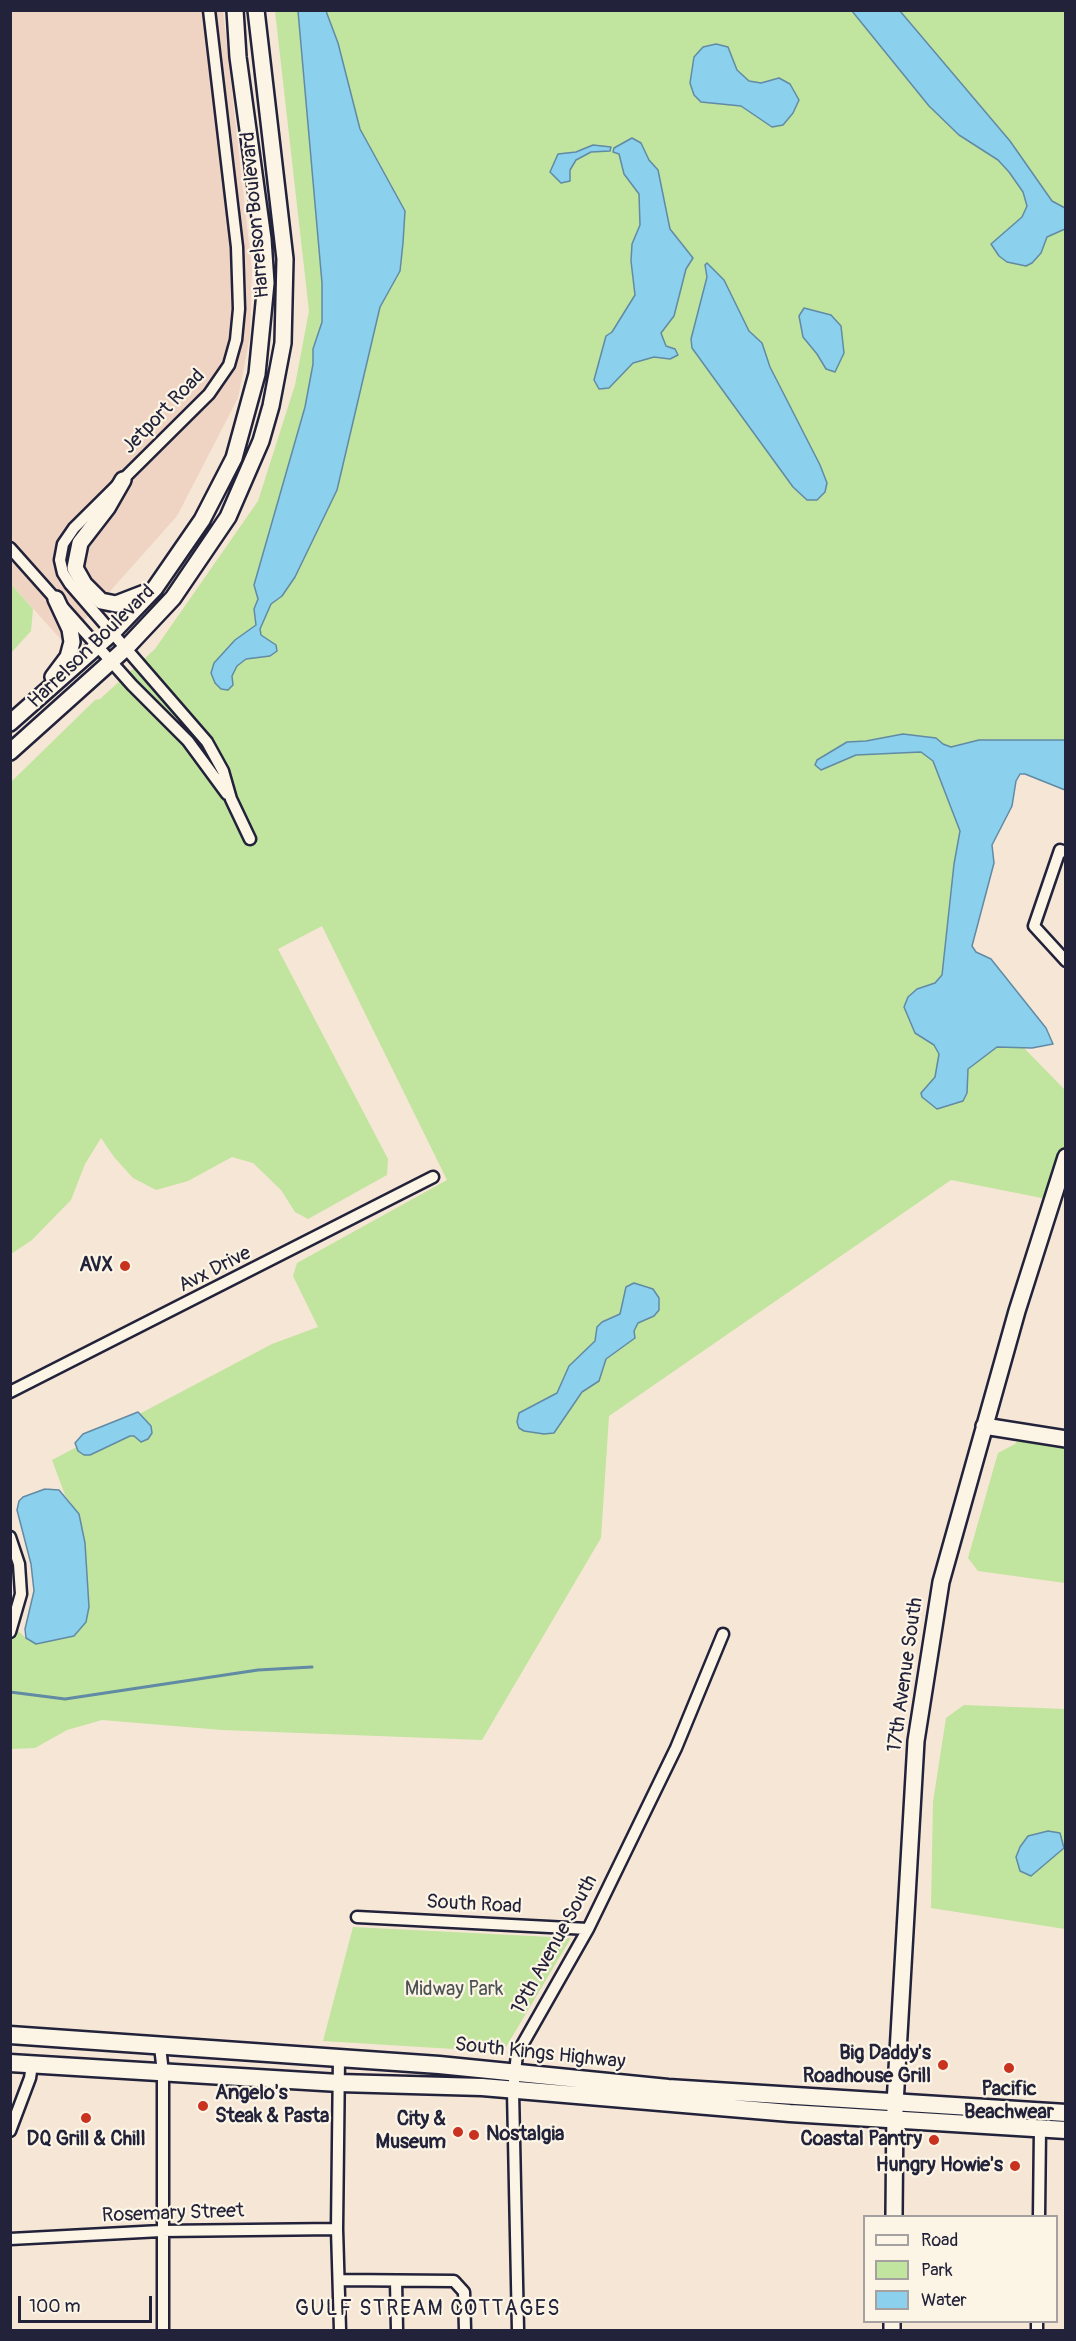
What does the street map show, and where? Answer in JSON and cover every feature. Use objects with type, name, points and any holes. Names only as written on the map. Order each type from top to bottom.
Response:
[{"type":"main road","name":"Harrelson Boulevard","points":[[10,723],[112,633],[155,588],[202,520],[224,481],[251,402],[261,348],[265,300],[263,239],[238,57],[235,10]]},
{"type":"main road","name":"Harrelson Boulevard","points":[[10,752],[112,662],[173,598],[228,517],[261,441],[278,375],[286,308],[285,260],[256,10]]},
{"type":"main road","points":[[123,480],[107,508],[80,543],[76,555],[77,575],[97,598],[108,603],[126,602],[155,588]]},
{"type":"main road","points":[[33,703],[63,665],[71,649],[70,629],[56,599]]},
{"type":"main road","name":"17th Avenue South","points":[[894,2215],[895,2112],[916,1741],[941,1582],[984,1426],[1065,1160]]},
{"type":"main road","points":[[984,1426],[1065,1439]]},
{"type":"main road","name":"South Kings Highway","points":[[10,2035],[516,2073],[1065,2130]]},
{"type":"main road","name":"South Kings Highway","points":[[10,2063],[339,2083],[482,2087],[513,2091],[895,2112],[1065,2113]]},
{"type":"street","name":"Jetport Road","points":[[209,10],[237,248],[239,309],[236,340],[229,365],[209,394],[74,528],[63,544],[60,554],[61,568],[70,585],[207,742],[223,771],[231,799]]},
{"type":"street","points":[[10,548],[112,662],[188,741],[231,799],[250,839]]},
{"type":"street","points":[[1065,852],[1060,850],[1034,926],[1065,961]]},
{"type":"street","name":"Avx Drive","points":[[10,1392],[433,1177]]},
{"type":"street","points":[[10,1537],[19,1564],[21,1594],[10,1632]]},
{"type":"street","name":"19th Avenue South","points":[[518,2331],[513,2091],[517,2054],[588,1929],[676,1749],[723,1634]]},
{"type":"street","name":"South Road","points":[[357,1917],[588,1929]]},
{"type":"street","points":[[160,2046],[163,2073],[161,2231],[163,2331]]},
{"type":"street","points":[[339,2058],[337,2229],[340,2331]]},
{"type":"street","points":[[10,2131],[30,2078],[32,2065]]},
{"type":"street","points":[[1039,2215],[1040,2129]]},
{"type":"street","name":"Rosemary Street","points":[[10,2239],[161,2231],[337,2229]]},
{"type":"street","points":[[339,2280],[448,2280],[457,2282],[464,2292],[465,2331]]},
{"type":"street","points":[[396,2281],[397,2331]]},
{"type":"shaded area","points":[[11,11],[223,11],[252,271],[250,336],[238,398],[177,516],[64,643],[11,584]]},
{"type":"green space","points":[[275,11],[1065,11],[1065,768],[1004,751],[948,970],[1065,1090],[1065,1156],[1052,1200],[951,1180],[609,1416],[601,1538],[482,1740],[222,1730],[102,1720],[67,1730],[35,1748],[11,1749],[11,1624],[29,1641],[79,1515],[65,1495],[52,1460],[272,1344],[318,1327],[293,1276],[297,1263],[447,1180],[322,926],[278,949],[388,1159],[387,1175],[308,1219],[295,1212],[281,1190],[253,1163],[232,1157],[188,1181],[156,1190],[133,1178],[101,1138],[85,1164],[71,1200],[32,1240],[11,1254],[11,782],[95,700],[100,699],[155,649],[258,501],[295,385],[309,311]]},
{"type":"green space","points":[[11,584],[33,609],[31,631],[11,653]]},
{"type":"green space","points":[[1025,1432],[1065,1439],[1065,1583],[978,1571],[968,1558],[998,1453],[1015,1444]]},
{"type":"green space","points":[[964,1705],[1065,1709],[1065,1929],[931,1908],[933,1802],[946,1718]]},
{"type":"green space","name":"Midway Park","points":[[353,1927],[571,1938],[503,2052],[323,2041]]},
{"type":"water","points":[[298,11],[326,11],[338,43],[360,129],[405,211],[403,243],[400,271],[380,307],[337,490],[295,577],[282,596],[271,604],[260,629],[261,635],[276,645],[277,651],[270,656],[246,659],[237,666],[232,676],[233,685],[228,690],[221,689],[215,683],[211,673],[214,663],[235,640],[256,625],[254,609],[258,599],[254,585],[305,407],[313,364],[313,349],[322,322],[322,283]]},
{"type":"water","points":[[852,11],[900,11],[1010,141],[1052,201],[1065,208],[1065,229],[1047,237],[1041,253],[1032,263],[1026,266],[1007,262],[999,256],[991,244],[1022,217],[1027,206],[1023,192],[1009,172],[998,160],[959,135],[929,106]]},
{"type":"water","points":[[716,44],[728,47],[737,70],[749,81],[761,83],[779,78],[790,84],[799,100],[793,113],[783,125],[772,127],[741,106],[701,102],[694,95],[690,83],[694,57],[703,47]]},
{"type":"water","points":[[632,138],[641,143],[649,160],[658,170],[670,229],[693,258],[686,269],[674,316],[661,333],[666,346],[675,349],[678,355],[670,359],[654,357],[633,363],[609,388],[599,389],[594,380],[606,336],[612,332],[635,295],[631,261],[632,244],[640,225],[639,194],[624,174],[619,154],[613,152],[614,148]]},
{"type":"water","points":[[593,145],[611,147],[610,151],[591,152],[576,160],[570,170],[570,181],[561,183],[550,172],[558,154],[576,152]]},
{"type":"water","points":[[707,263],[724,280],[749,331],[762,343],[770,367],[820,465],[827,483],[825,492],[817,500],[807,500],[793,487],[692,348],[691,339],[707,277],[705,265]]},
{"type":"water","points":[[804,308],[831,315],[841,326],[844,353],[835,372],[826,369],[803,337],[799,316]]},
{"type":"water","points":[[903,734],[936,738],[951,747],[979,740],[1065,740],[1065,790],[1025,774],[1020,774],[1016,781],[1012,806],[992,845],[994,863],[972,946],[976,952],[991,959],[1046,1028],[1053,1044],[1032,1048],[997,1047],[968,1069],[967,1093],[963,1101],[937,1109],[922,1097],[921,1093],[935,1077],[939,1054],[934,1045],[915,1033],[904,1007],[908,997],[917,989],[935,983],[942,975],[954,864],[960,831],[933,761],[921,752],[856,755],[821,770],[815,765],[817,760],[847,742]]},
{"type":"water","points":[[634,1283],[653,1289],[659,1298],[659,1310],[654,1316],[638,1323],[634,1331],[635,1338],[606,1359],[599,1381],[582,1392],[554,1433],[544,1434],[519,1428],[517,1422],[519,1413],[557,1393],[569,1366],[595,1341],[597,1327],[602,1322],[620,1314],[626,1287]]},
{"type":"water","points":[[138,1412],[151,1426],[152,1433],[148,1439],[141,1442],[134,1436],[130,1436],[90,1455],[84,1455],[78,1451],[75,1443],[83,1434]]},
{"type":"water","points":[[45,1489],[59,1490],[79,1514],[85,1543],[89,1607],[86,1622],[74,1636],[36,1644],[26,1638],[25,1629],[34,1591],[31,1564],[17,1510],[19,1501],[23,1497]]},
{"type":"water","points":[[1048,1831],[1060,1833],[1064,1848],[1031,1876],[1020,1871],[1016,1857],[1020,1847],[1028,1836]]},
{"type":"waterway","points":[[10,1692],[65,1699],[258,1670],[312,1667]]},
{"type":"place","name":"AVX","points":[[125,1266]]},
{"type":"place","name":"Big Daddy's Roadhouse Grill","points":[[943,2065]]},
{"type":"place","name":"Pacific Beachwear","points":[[1009,2068]]},
{"type":"place","name":"Angelo's Steak & Pasta","points":[[203,2106]]},
{"type":"place","name":"DQ Grill & Chill","points":[[86,2118]]},
{"type":"place","name":"City & Museum","points":[[458,2132]]},
{"type":"place","name":"Nostalgia","points":[[474,2135]]},
{"type":"place","name":"Coastal Pantry","points":[[934,2140]]},
{"type":"place","name":"Hungry Howie's","points":[[1015,2166]]},
{"type":"district","name":"GULF STREAM COTTAGES","points":[[428,2310]]}]
